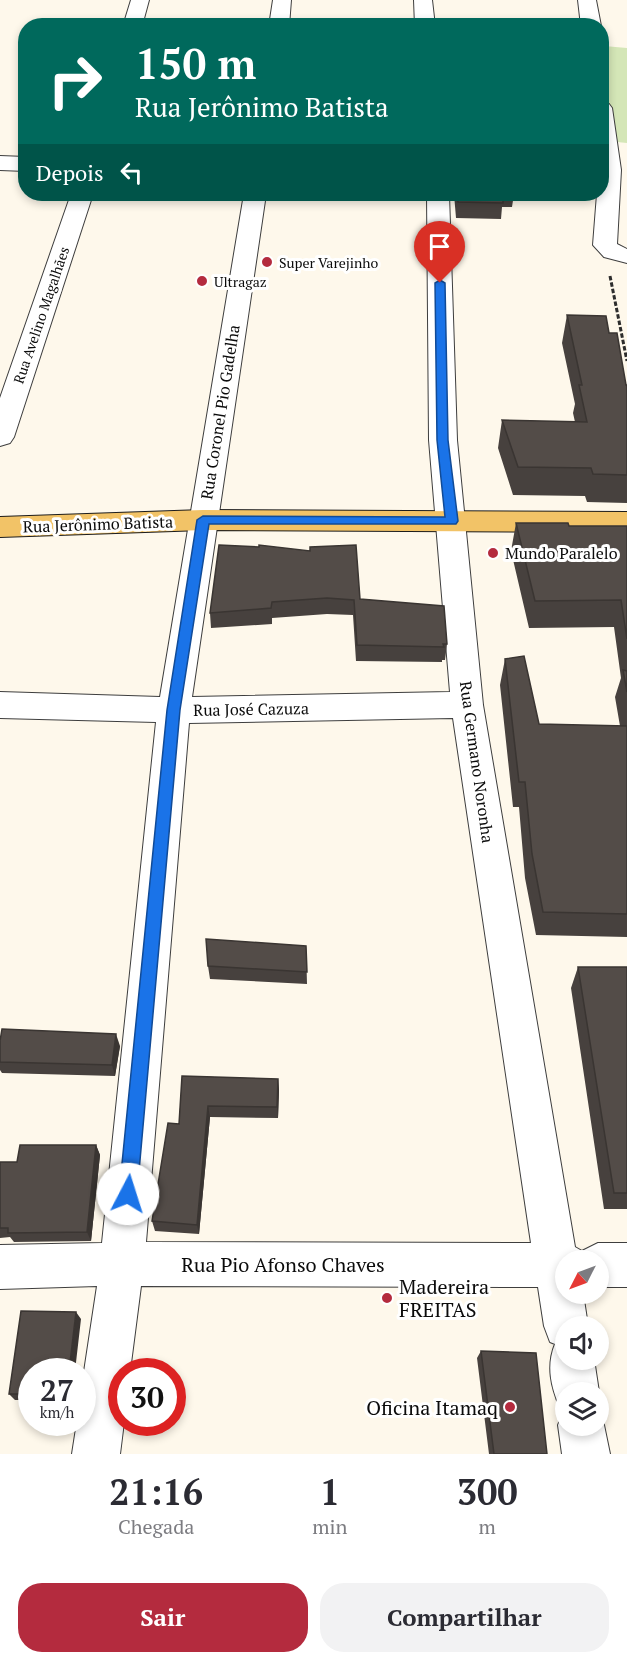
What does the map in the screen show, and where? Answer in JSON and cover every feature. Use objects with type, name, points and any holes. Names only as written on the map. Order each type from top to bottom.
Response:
[{"type":"main road","name":"Rua Jerônimo Batista","points":[[0,527],[203,520],[627,522]]},
{"type":"street","points":[[134,18],[140,0]]},
{"type":"street","points":[[280,18],[282,0]]},
{"type":"street","points":[[423,0],[425,18]]},
{"type":"street","points":[[587,0],[590,18]]},
{"type":"street","points":[[609,147],[613,170],[604,246],[612,252],[627,256]]},
{"type":"street","points":[[0,163],[18,164]]},
{"type":"street","name":"Rua Avelino Magalhães","points":[[0,437],[80,201]]},
{"type":"street","name":"Rua Coronel Pio Gadelha","points":[[96,1454],[122,1264],[174,710],[254,201]]},
{"type":"street","name":"Rua Germano Noronha","points":[[438,201],[443,440],[467,705],[559,1250]]},
{"type":"street","name":"Rua José Cazuza","points":[[0,705],[174,710],[467,705]]},
{"type":"street","name":"Rua Pio Afonso Chaves","points":[[0,1268],[122,1264],[555,1264]]},
{"type":"street","points":[[609,1265],[627,1265]]},
{"type":"street","points":[[583,1436],[586,1454]]},
{"type":"path","points":[[604,246],[627,361]]},
{"type":"green space","points":[[609,46],[627,48],[627,143],[609,141]]},
{"type":"building","points":[[503,201],[503,203],[458,202]]},
{"type":"building","points":[[567,315],[606,316],[609,333],[617,333],[627,385],[627,475],[593,474],[591,468],[518,467],[502,420],[587,422],[579,385],[582,385]]},
{"type":"building","points":[[516,523],[627,526],[627,639],[621,600],[535,601]]},
{"type":"building","points":[[219,545],[259,547],[259,545],[310,551],[310,547],[356,545],[360,599],[444,606],[447,644],[443,644],[444,647],[357,645],[354,600],[327,598],[272,602],[271,608],[210,613]]},
{"type":"building","points":[[524,656],[539,724],[627,726],[627,914],[543,912],[532,854],[525,782],[519,782],[505,659]]},
{"type":"building","points":[[623,670],[627,671],[627,692]]},
{"type":"building","points":[[206,939],[306,946],[307,972],[208,966]]},
{"type":"building","points":[[578,967],[627,967],[627,1193],[614,1193]]},
{"type":"building","points":[[2,1029],[116,1034],[112,1065],[0,1062]]},
{"type":"building","points":[[182,1076],[278,1079],[277,1107],[208,1106],[197,1225],[152,1221],[168,1123],[179,1124]]},
{"type":"building","points":[[20,1145],[96,1145],[87,1232],[8,1233],[8,1228],[0,1228],[0,1162],[17,1162]]},
{"type":"building","points":[[21,1311],[76,1312],[71,1358],[18,1358],[18,1394],[9,1394]]},
{"type":"building","name":"Oficina Itamaq","points":[[481,1351],[536,1353],[547,1454],[494,1454]]},
{"type":"place","name":"Super Varejinho","points":[[267,262]]},
{"type":"place","name":"Ultragaz","points":[[202,281]]},
{"type":"place","name":"Mundo Paralelo","points":[[493,553]]},
{"type":"place","name":"Madereira FREITAS","points":[[387,1298]]},
{"type":"place","name":"Oficina Itamaq","points":[[510,1407]]},
{"type":"route","points":[[128,1194],[174,710],[203,520],[452,521],[443,440],[440,283]]}]
